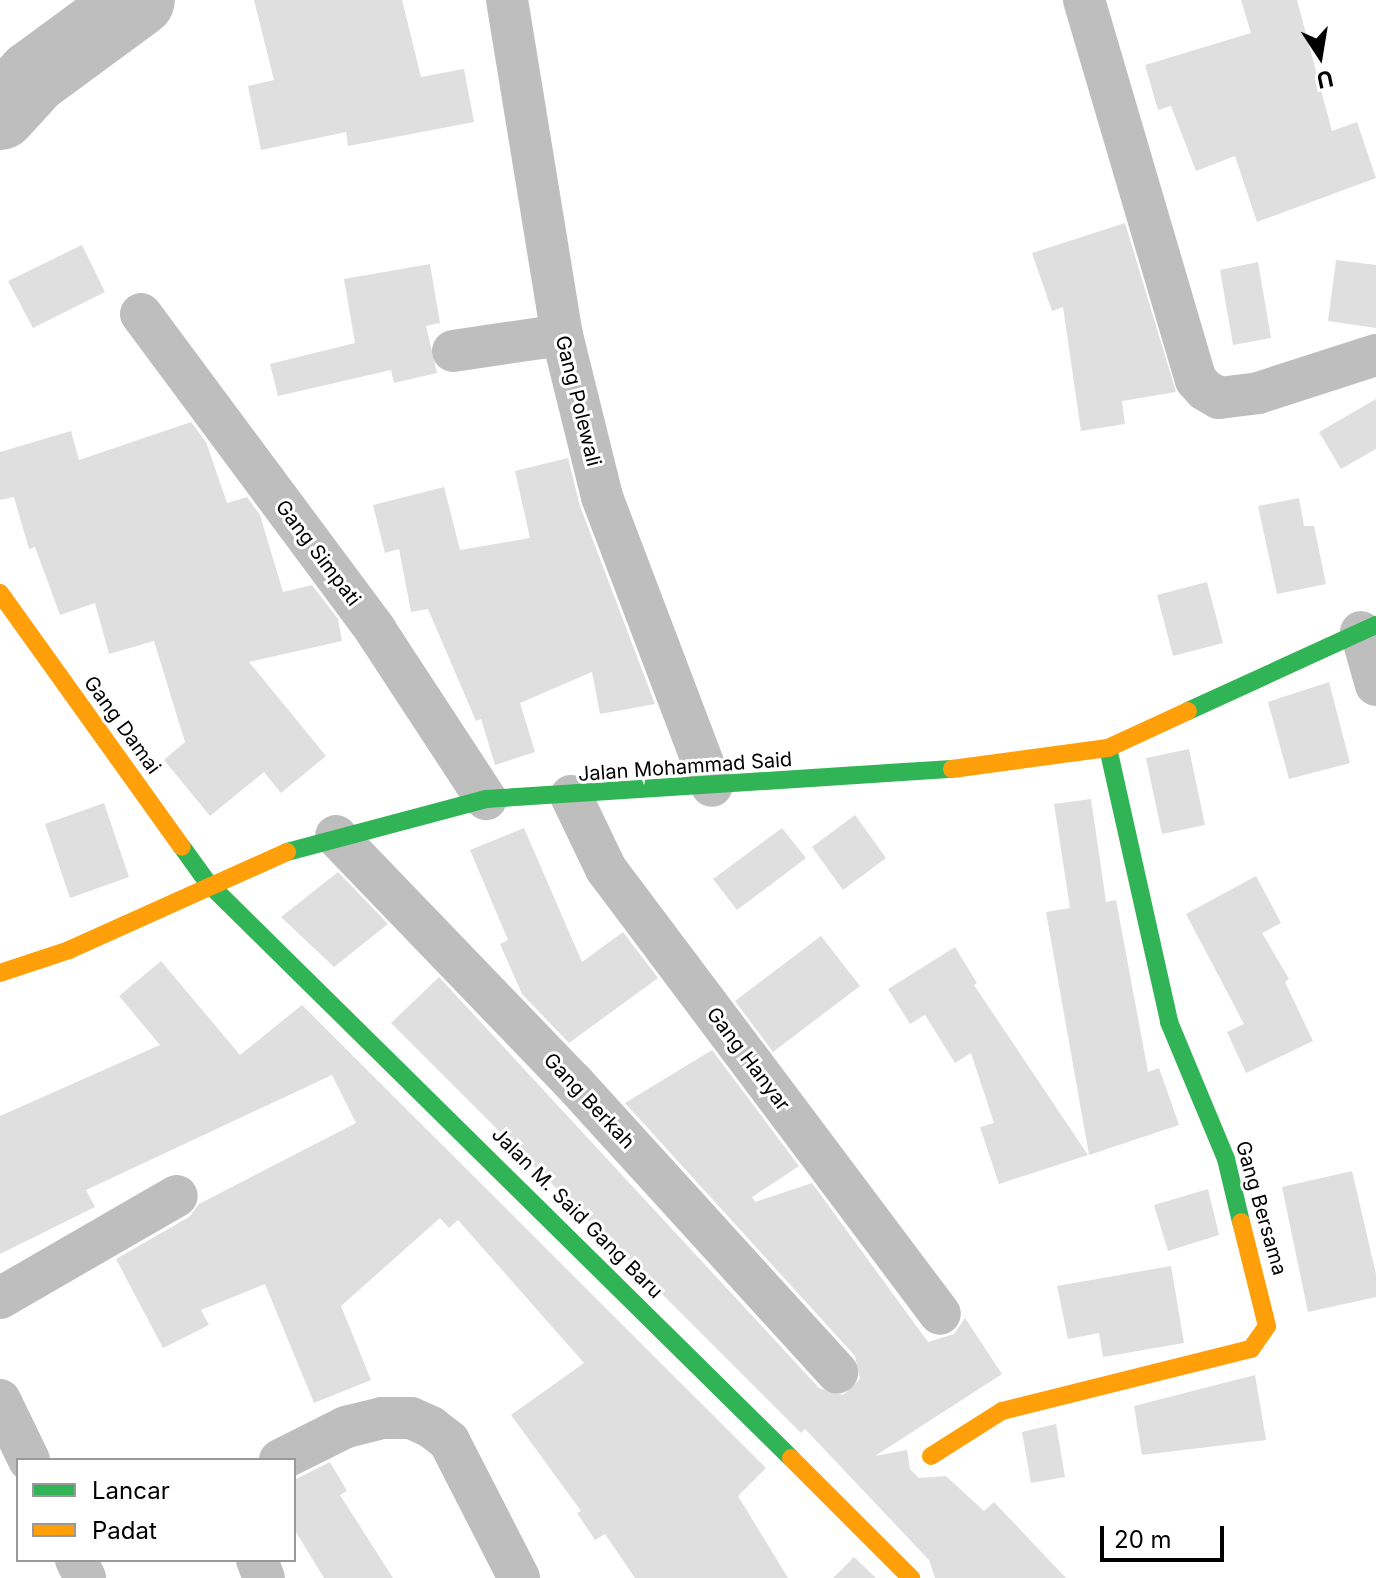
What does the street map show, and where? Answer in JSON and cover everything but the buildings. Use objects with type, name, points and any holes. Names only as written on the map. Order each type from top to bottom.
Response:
[{"type":"street","name":"Gang Polewali","points":[[507,0],[562,335],[602,497],[712,786]]},
{"type":"street","points":[[1084,0],[1196,380],[1219,398],[1258,393],[1376,355]]},
{"type":"street","name":"Gang Simpati","points":[[141,314],[376,631],[486,799]]},
{"type":"street","points":[[453,351],[562,335]]},
{"type":"street","name":"Gang Damai","points":[[0,593],[208,883]]},
{"type":"street","points":[[1368,628],[1376,685]]},
{"type":"street","name":"Jalan Mohammad Said","points":[[0,973],[69,950],[208,883],[336,836],[486,799],[571,796],[1016,763],[1108,748],[1368,628]]},
{"type":"street","name":"Gang Bersama","points":[[931,1456],[1002,1411],[1230,1358],[1251,1349],[1267,1326],[1226,1159],[1169,1022],[1108,748]]},
{"type":"street","name":"Gang Hanyar","points":[[571,796],[606,869],[940,1314]]},
{"type":"street","name":"Gang Berkah","points":[[336,836],[572,1081],[837,1372]]},
{"type":"street","name":"Jalan M. Said Gang Baru","points":[[208,883],[312,980],[911,1578]]},
{"type":"street","points":[[0,1298],[177,1196]]},
{"type":"street","points":[[0,1400],[28,1458]]},
{"type":"street","points":[[284,1458],[346,1427],[382,1418],[411,1418],[431,1427],[449,1441],[519,1578]]},
{"type":"waterway","points":[[0,113],[33,77],[138,0]]},
{"type":"traffic: fast","points":[[1188,711],[1376,625]]},
{"type":"traffic: fast","points":[[1108,748],[1169,1022],[1226,1159],[1241,1222]]},
{"type":"traffic: fast","points":[[287,852],[486,799],[952,769]]},
{"type":"traffic: fast","points":[[182,847],[208,883],[791,1458]]},
{"type":"traffic: slow","points":[[0,593],[182,847]]},
{"type":"traffic: slow","points":[[952,769],[1108,748],[1188,711]]},
{"type":"traffic: slow","points":[[0,973],[69,950],[287,852]]},
{"type":"traffic: slow","points":[[931,1456],[1002,1411],[1251,1349],[1267,1326],[1241,1222]]},
{"type":"traffic: slow","points":[[791,1458],[911,1578]]}]
